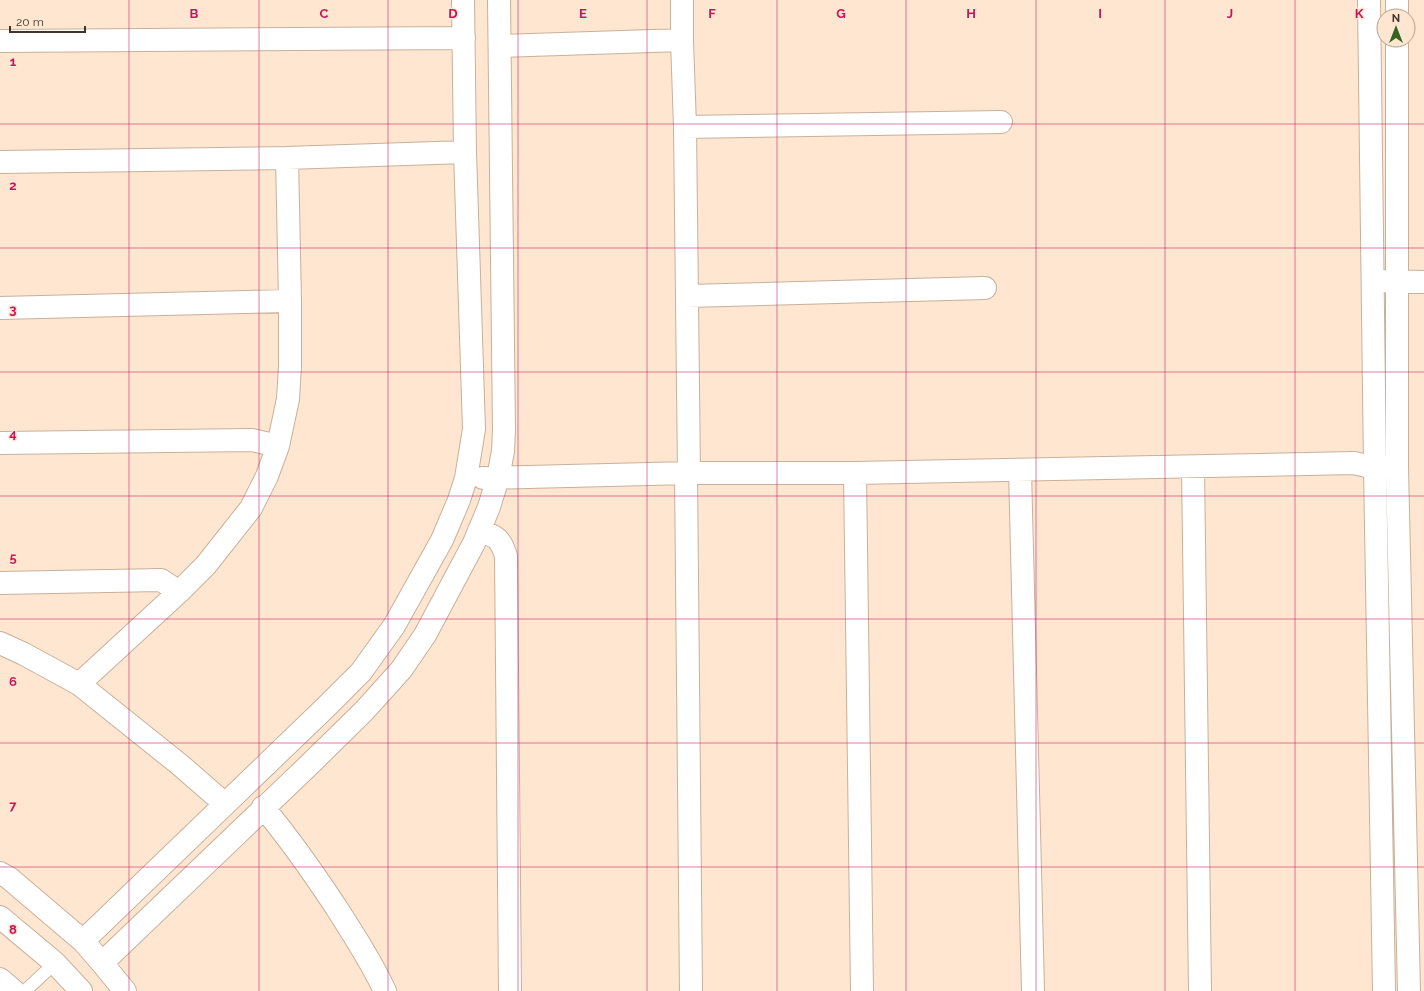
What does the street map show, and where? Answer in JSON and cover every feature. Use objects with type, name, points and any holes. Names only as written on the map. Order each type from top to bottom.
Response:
[{"type":"street","points":[[83,941],[361,672],[394,626],[429,565],[449,525],[466,478],[474,429],[465,152],[463,0]]},
{"type":"street","points":[[102,962],[310,764],[401,670],[426,635],[489,507],[498,478],[503,451],[504,430],[499,0]]},
{"type":"street","points":[[682,0],[687,296],[691,991]]},
{"type":"street","points":[[1369,0],[1372,282],[1384,991]]},
{"type":"street","points":[[0,41],[464,38]]},
{"type":"street","points":[[500,46],[682,40]]},
{"type":"street","points":[[1397,48],[1397,467],[1409,991]]},
{"type":"street","points":[[685,127],[1001,122]]},
{"type":"street","points":[[0,162],[287,158],[465,152]]},
{"type":"street","points":[[79,684],[179,592],[206,565],[251,508],[267,476],[278,446],[288,399],[290,366],[290,301],[287,158]]},
{"type":"street","points":[[1372,282],[1424,282]]},
{"type":"street","points":[[687,296],[985,288]]},
{"type":"street","points":[[0,308],[290,301]]},
{"type":"street","points":[[0,443],[252,440],[278,446]]},
{"type":"street","points":[[466,478],[855,473],[1354,463],[1375,468],[1397,467]]},
{"type":"street","points":[[1193,467],[1200,991]]},
{"type":"street","points":[[1020,470],[1033,991]]},
{"type":"street","points":[[855,473],[862,991]]},
{"type":"street","points":[[479,530],[498,539],[502,544],[506,556],[510,991]]},
{"type":"street","points":[[0,582],[161,580],[179,592]]},
{"type":"street","points":[[0,643],[24,654],[79,684],[179,764],[225,804]]},
{"type":"street","points":[[263,808],[286,836],[330,898],[373,968],[385,991]]},
{"type":"street","points":[[0,873],[9,878],[83,941],[125,991]]},
{"type":"street","points":[[0,916],[55,962],[81,991]]},
{"type":"street","points":[[0,979],[14,991]]},
{"type":"lane","points":[[25,991],[55,962]]}]
